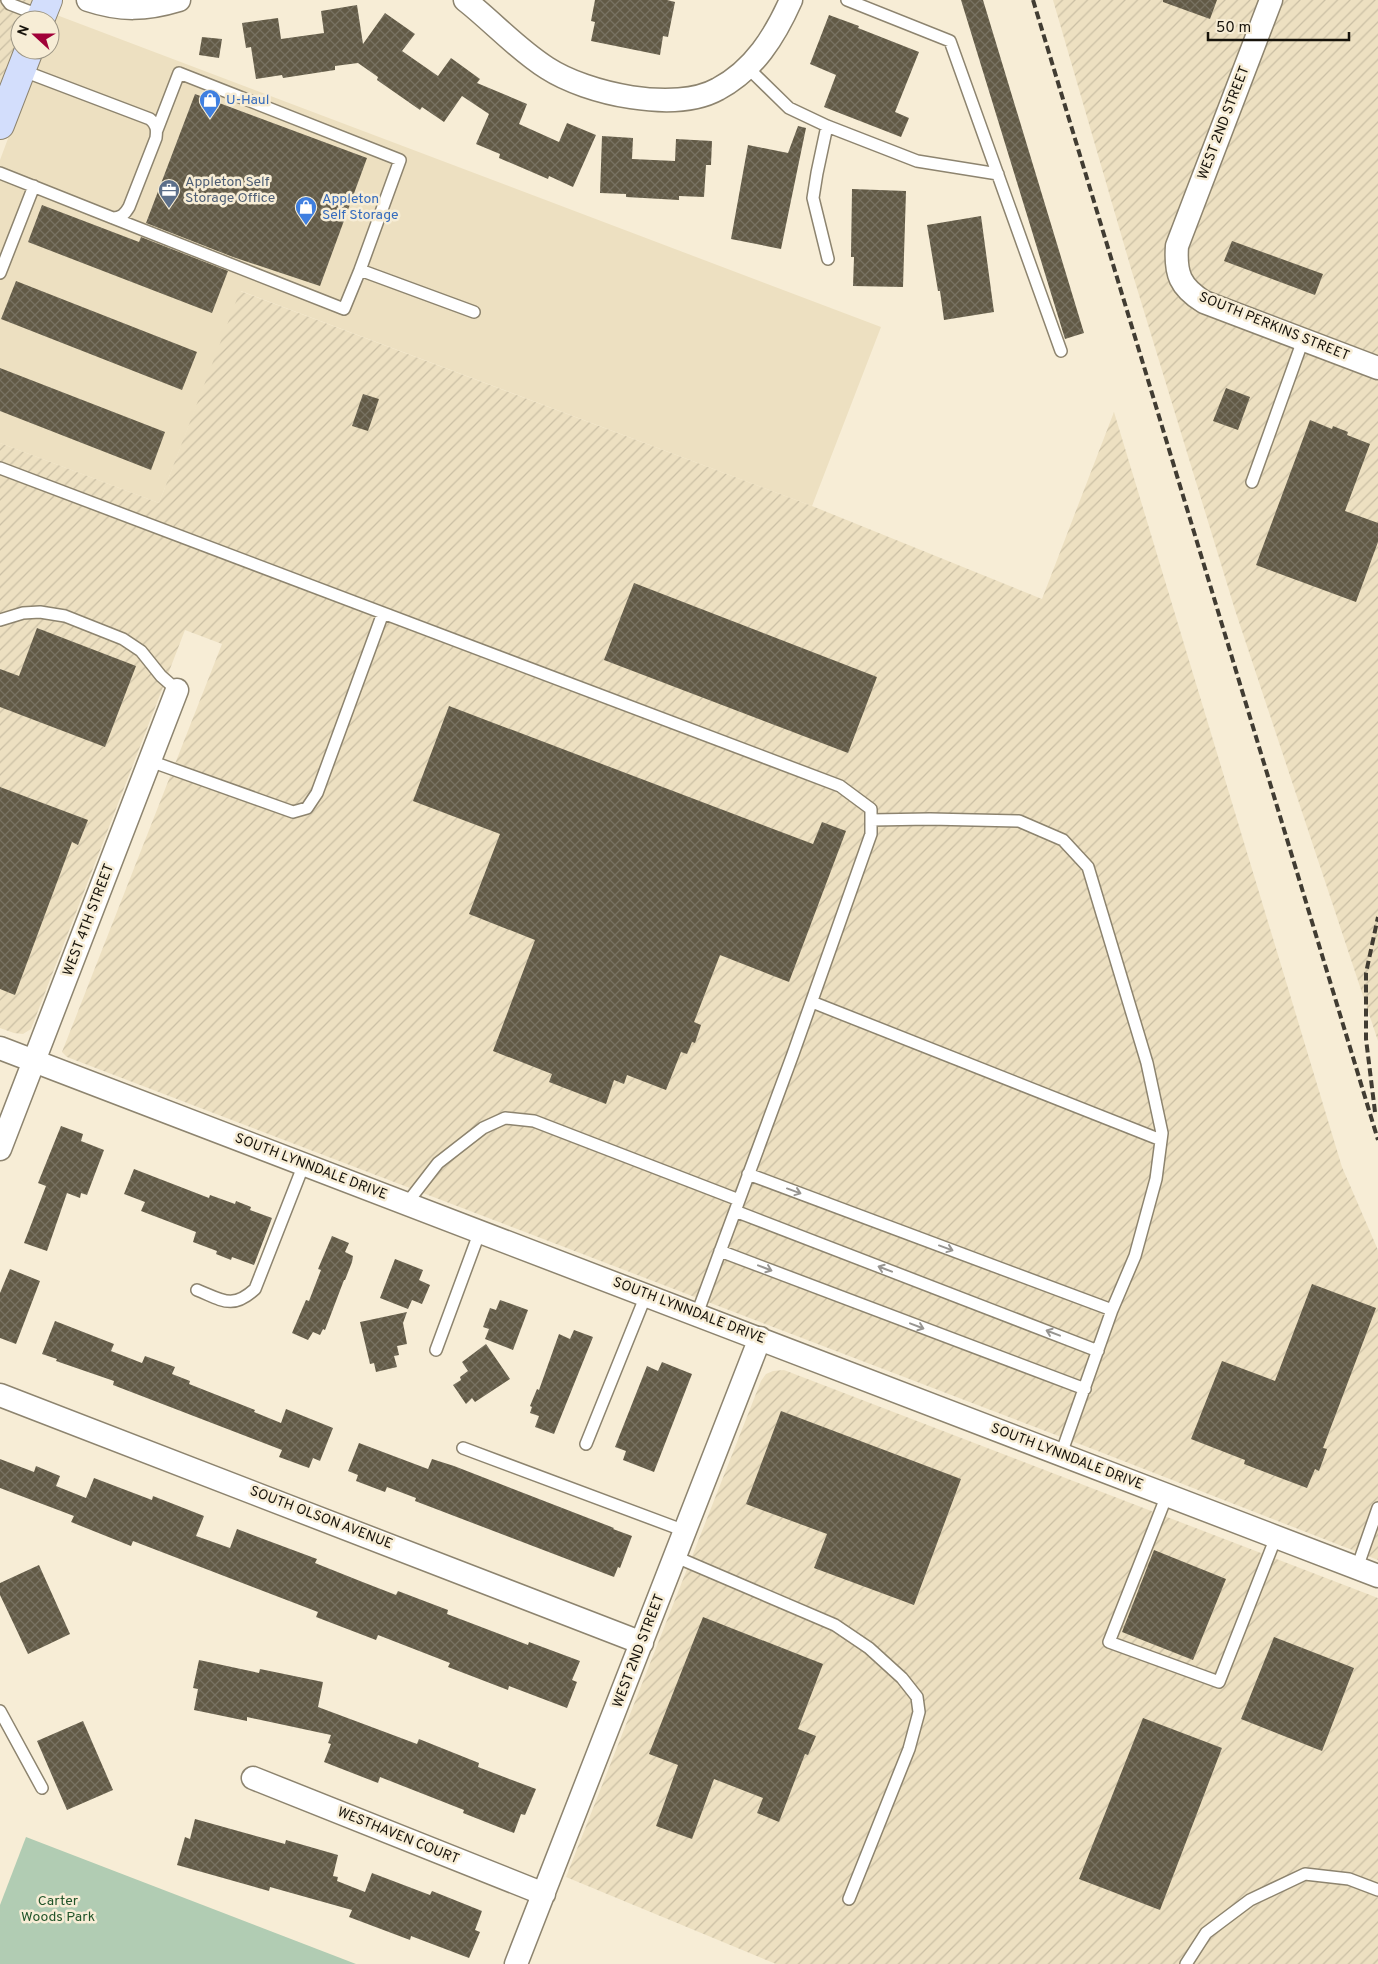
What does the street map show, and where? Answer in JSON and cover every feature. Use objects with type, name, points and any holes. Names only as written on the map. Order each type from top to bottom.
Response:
[{"type":"street","points":[[88,0],[122,9],[158,6],[179,0]]},
{"type":"street","points":[[465,0],[547,68],[571,81],[597,90],[627,97],[661,100],[687,99],[718,90],[761,54],[778,29],[792,0]]},
{"type":"street","name":"WEST 2ND STREET","points":[[1177,246],[1271,0]]},
{"type":"street","points":[[0,126],[25,60]]},
{"type":"street","name":"SOUTH PERKINS STREET","points":[[1177,246],[1175,266],[1182,282],[1194,296],[1204,302],[1378,368]]},
{"type":"street","name":"WEST 4TH STREET","points":[[0,1149],[177,690]]},
{"type":"street","name":"SOUTH LYNNDALE DRIVE","points":[[0,1048],[1378,1576]]},
{"type":"street","name":"WEST 2ND STREET","points":[[516,1964],[760,1338]]},
{"type":"street","name":"SOUTH OLSON AVENUE","points":[[0,1395],[642,1643]]},
{"type":"street","name":"WESTHAVEN COURT","points":[[253,1778],[544,1894]]},
{"type":"lane","points":[[7,0],[10,4],[35,10]]},
{"type":"lane","points":[[847,0],[950,41],[1061,351]]},
{"type":"lane","points":[[25,60],[150,119],[155,123],[157,130]]},
{"type":"lane","points":[[747,67],[789,108],[828,126],[917,161],[998,174]]},
{"type":"lane","points":[[0,173],[34,186],[113,218],[344,309],[400,160],[179,73],[129,207],[125,214],[119,218],[113,218]]},
{"type":"lane","points":[[828,126],[816,173],[813,198],[828,259]]},
{"type":"lane","points":[[0,274],[34,186]]},
{"type":"lane","points":[[360,270],[474,312]]},
{"type":"lane","points":[[1252,482],[1303,340]]},
{"type":"lane","points":[[0,468],[840,786],[870,809],[871,834],[812,1002],[696,1314]]},
{"type":"lane","points":[[0,620],[22,613],[40,612],[65,616],[115,636],[141,651],[161,676],[177,690]]},
{"type":"lane","points":[[150,761],[292,812],[307,808],[317,793],[383,613]]},
{"type":"lane","points":[[871,820],[1019,821],[1063,840],[1088,867],[1147,1063],[1162,1132],[1156,1178],[1135,1256],[1112,1310],[1061,1454]]},
{"type":"lane","points":[[812,1002],[1161,1140]]},
{"type":"lane","points":[[407,1204],[438,1163],[483,1128],[505,1118],[534,1121],[739,1200]]},
{"type":"lane","points":[[197,1290],[230,1303],[245,1298],[255,1289],[304,1164]]},
{"type":"lane","points":[[748,1174],[1112,1310]]},
{"type":"lane","points":[[735,1211],[1098,1350]]},
{"type":"lane","points":[[436,1350],[480,1231]]},
{"type":"lane","points":[[720,1251],[1085,1389]]},
{"type":"lane","points":[[586,1444],[646,1295]]},
{"type":"lane","points":[[463,1448],[686,1531]]},
{"type":"lane","points":[[1167,1495],[1109,1642],[1219,1682],[1276,1537]]},
{"type":"lane","points":[[1357,1568],[1378,1508]]},
{"type":"lane","points":[[676,1557],[836,1625],[870,1648],[902,1678],[917,1697],[919,1712],[909,1749],[849,1898]]},
{"type":"lane","points":[[0,1712],[42,1788]]},
{"type":"lane","points":[[1186,1964],[1206,1933],[1250,1900],[1304,1874],[1349,1879],[1378,1890]]},
{"type":"shaded area","points":[[0,0],[48,0],[44,10],[10,10],[10,60],[17,60],[0,125]]},
{"type":"shaded area","points":[[1053,0],[1378,0],[1378,1041],[1235,610],[1132,272]]},
{"type":"shaded area","name":"Appleton Self Storage","points":[[60,16],[881,327],[812,506],[241,291],[159,503],[0,443],[0,160],[37,60],[60,60]]},
{"type":"shaded area","points":[[240,291],[812,506],[1042,599],[1114,412],[1342,1167],[1378,1250],[1378,1560],[67,1057],[62,1052],[222,644],[185,630],[31,1029],[23,1034],[0,1028],[0,443],[159,503]]},
{"type":"shaded area","points":[[784,1370],[1378,1598],[1378,1964],[776,1964],[566,1877],[761,1381],[766,1374]]},
{"type":"green space","name":"Carter Woods Park","points":[[26,1837],[356,1964],[0,1964],[0,1905]]},
{"type":"building","points":[[595,0],[667,0],[675,2],[668,37],[663,36],[660,55],[591,41],[595,22],[591,21]]},
{"type":"building","points":[[961,0],[983,0],[1084,333],[1065,339]]},
{"type":"building","points":[[1163,0],[1217,0],[1210,19],[1163,2]]},
{"type":"building","points":[[357,5],[363,44],[385,13],[415,34],[402,51],[438,76],[451,58],[480,79],[477,83],[527,104],[519,124],[559,142],[567,123],[596,135],[573,187],[549,176],[548,179],[499,158],[500,154],[476,144],[489,114],[462,96],[444,122],[422,107],[420,110],[377,80],[378,77],[358,63],[335,66],[335,70],[283,78],[282,75],[256,79],[251,47],[246,48],[242,23],[278,18],[281,39],[324,33],[321,11]]},
{"type":"building","points":[[829,15],[919,52],[895,112],[909,118],[901,137],[824,107],[836,75],[810,64]]},
{"type":"building","points":[[202,37],[222,39],[219,58],[199,55]]},
{"type":"building","points":[[195,94],[367,158],[320,286],[233,257],[146,223]]},
{"type":"building","points":[[798,126],[806,128],[781,249],[731,239],[748,145],[788,153]]},
{"type":"building","points":[[602,136],[633,138],[632,159],[675,161],[676,139],[712,141],[711,165],[706,165],[704,197],[679,196],[679,200],[626,197],[626,194],[600,193]]},
{"type":"building","points":[[852,189],[906,191],[903,287],[853,286],[854,257],[851,257]]},
{"type":"building","points":[[42,205],[139,242],[141,237],[228,271],[212,313],[28,242]]},
{"type":"building","points":[[981,216],[994,312],[944,320],[927,225]]},
{"type":"building","points":[[1232,241],[1323,274],[1315,295],[1224,261]]},
{"type":"building","points":[[16,281],[197,352],[182,390],[1,319]]},
{"type":"building","points":[[0,368],[165,432],[151,470],[0,411]]},
{"type":"building","points":[[1226,388],[1250,397],[1238,430],[1213,421]]},
{"type":"building","points":[[363,394],[379,399],[368,431],[352,426]]},
{"type":"building","points":[[1310,420],[1332,429],[1333,426],[1348,432],[1347,435],[1370,444],[1345,511],[1378,523],[1378,542],[1356,602],[1256,565]]},
{"type":"building","points":[[634,583],[877,677],[848,753],[604,660]]},
{"type":"building","points":[[37,628],[136,666],[105,747],[0,707],[0,669],[19,676]]},
{"type":"building","points":[[449,706],[813,844],[822,822],[846,831],[789,982],[720,955],[694,1022],[701,1025],[695,1043],[692,1042],[687,1054],[681,1052],[666,1090],[627,1075],[624,1084],[614,1080],[606,1104],[549,1082],[552,1074],[493,1051],[535,940],[469,914],[500,834],[413,801]]},
{"type":"building","points":[[0,787],[88,820],[78,845],[72,842],[15,995],[0,989]]},
{"type":"building","points":[[61,1126],[83,1134],[81,1141],[104,1150],[87,1195],[81,1193],[80,1198],[67,1193],[47,1251],[24,1243],[46,1186],[38,1183]]},
{"type":"building","points":[[134,1169],[209,1198],[210,1195],[235,1204],[236,1201],[251,1207],[250,1210],[272,1218],[254,1265],[232,1257],[231,1260],[216,1254],[217,1251],[193,1242],[196,1232],[141,1211],[145,1202],[124,1194]]},
{"type":"building","points":[[332,1236],[349,1243],[345,1252],[353,1256],[352,1262],[325,1330],[323,1329],[320,1335],[313,1332],[308,1340],[292,1333],[306,1300],[309,1301],[321,1270],[318,1269]]},
{"type":"building","points":[[395,1259],[423,1270],[419,1280],[430,1285],[422,1304],[412,1300],[408,1309],[380,1298]]},
{"type":"building","points":[[10,1269],[40,1281],[16,1344],[0,1338],[0,1293]]},
{"type":"building","points":[[1312,1284],[1376,1308],[1323,1448],[1327,1449],[1319,1471],[1315,1469],[1307,1488],[1244,1464],[1245,1460],[1191,1439],[1222,1361],[1275,1381]]},
{"type":"building","points":[[500,1300],[528,1310],[513,1350],[485,1339],[489,1329],[483,1327],[490,1308],[496,1310]]},
{"type":"building","points":[[407,1312],[403,1323],[407,1344],[397,1346],[399,1355],[394,1356],[397,1367],[376,1372],[374,1363],[370,1364],[360,1322]]},
{"type":"building","points":[[55,1321],[114,1344],[111,1351],[142,1363],[145,1356],[175,1367],[172,1374],[190,1381],[189,1384],[255,1410],[254,1412],[281,1423],[286,1409],[333,1428],[320,1461],[313,1458],[309,1468],[279,1457],[282,1450],[113,1385],[114,1381],[56,1361],[57,1359],[42,1354]]},
{"type":"building","points":[[574,1330],[593,1337],[554,1434],[535,1427],[539,1416],[530,1413],[532,1407],[530,1406],[537,1389],[539,1390],[559,1334],[570,1339]]},
{"type":"building","points":[[486,1344],[510,1379],[475,1402],[472,1398],[466,1404],[453,1385],[461,1380],[460,1377],[468,1371],[462,1362]]},
{"type":"building","points":[[662,1362],[692,1374],[654,1472],[623,1460],[626,1451],[615,1447],[647,1366],[658,1371]]},
{"type":"building","points":[[781,1411],[961,1479],[914,1605],[814,1568],[827,1534],[746,1504]]},
{"type":"building","points":[[359,1443],[428,1469],[432,1459],[454,1466],[632,1536],[620,1568],[618,1567],[614,1577],[415,1501],[416,1498],[387,1487],[385,1492],[356,1481],[358,1475],[348,1471]]},
{"type":"building","points":[[0,1459],[34,1472],[36,1466],[60,1476],[56,1486],[86,1498],[94,1478],[152,1500],[153,1496],[204,1516],[196,1536],[230,1548],[237,1529],[317,1559],[315,1563],[396,1595],[398,1591],[448,1610],[447,1614],[528,1645],[529,1642],[580,1661],[572,1680],[577,1682],[567,1708],[509,1686],[508,1690],[448,1667],[450,1663],[378,1635],[376,1640],[316,1617],[318,1612],[133,1541],[131,1546],[71,1522],[74,1516],[0,1488]]},
{"type":"building","points":[[1154,1550],[1226,1579],[1193,1660],[1122,1632]]},
{"type":"building","points":[[39,1565],[70,1634],[28,1654],[0,1595],[0,1583]]},
{"type":"building","points":[[703,1617],[823,1664],[798,1729],[816,1736],[808,1755],[805,1754],[779,1822],[757,1813],[763,1798],[714,1779],[692,1839],[656,1826],[678,1765],[649,1754]]},
{"type":"building","points":[[1274,1637],[1354,1668],[1322,1751],[1241,1719]]},
{"type":"building","points":[[199,1660],[259,1673],[260,1669],[323,1682],[318,1707],[417,1744],[419,1739],[479,1763],[478,1767],[536,1789],[525,1815],[521,1814],[514,1833],[463,1813],[464,1810],[380,1777],[378,1783],[324,1762],[331,1744],[328,1743],[331,1735],[247,1717],[247,1721],[194,1710],[198,1689],[193,1688]]},
{"type":"building","points":[[1143,1718],[1222,1748],[1160,1910],[1079,1879]]},
{"type":"building","points":[[83,1721],[113,1790],[67,1810],[37,1741]]},
{"type":"building","points":[[195,1819],[285,1844],[286,1840],[338,1855],[333,1876],[338,1877],[337,1881],[365,1892],[372,1873],[430,1895],[432,1891],[482,1911],[475,1930],[480,1932],[469,1958],[411,1936],[410,1940],[349,1917],[352,1910],[270,1887],[269,1891],[177,1865],[185,1837],[190,1839]]},
{"type":"railway","points":[[1033,0],[1378,1140]]},
{"type":"railway","points":[[1375,1112],[1366,1039],[1366,973],[1378,917]]},
{"type":"place","name":"U-Haul","points":[[210,119]]},
{"type":"place","name":"Appleton Self Storage Office","points":[[169,209]]},
{"type":"place","name":"Appleton Self Storage","points":[[306,226]]}]
